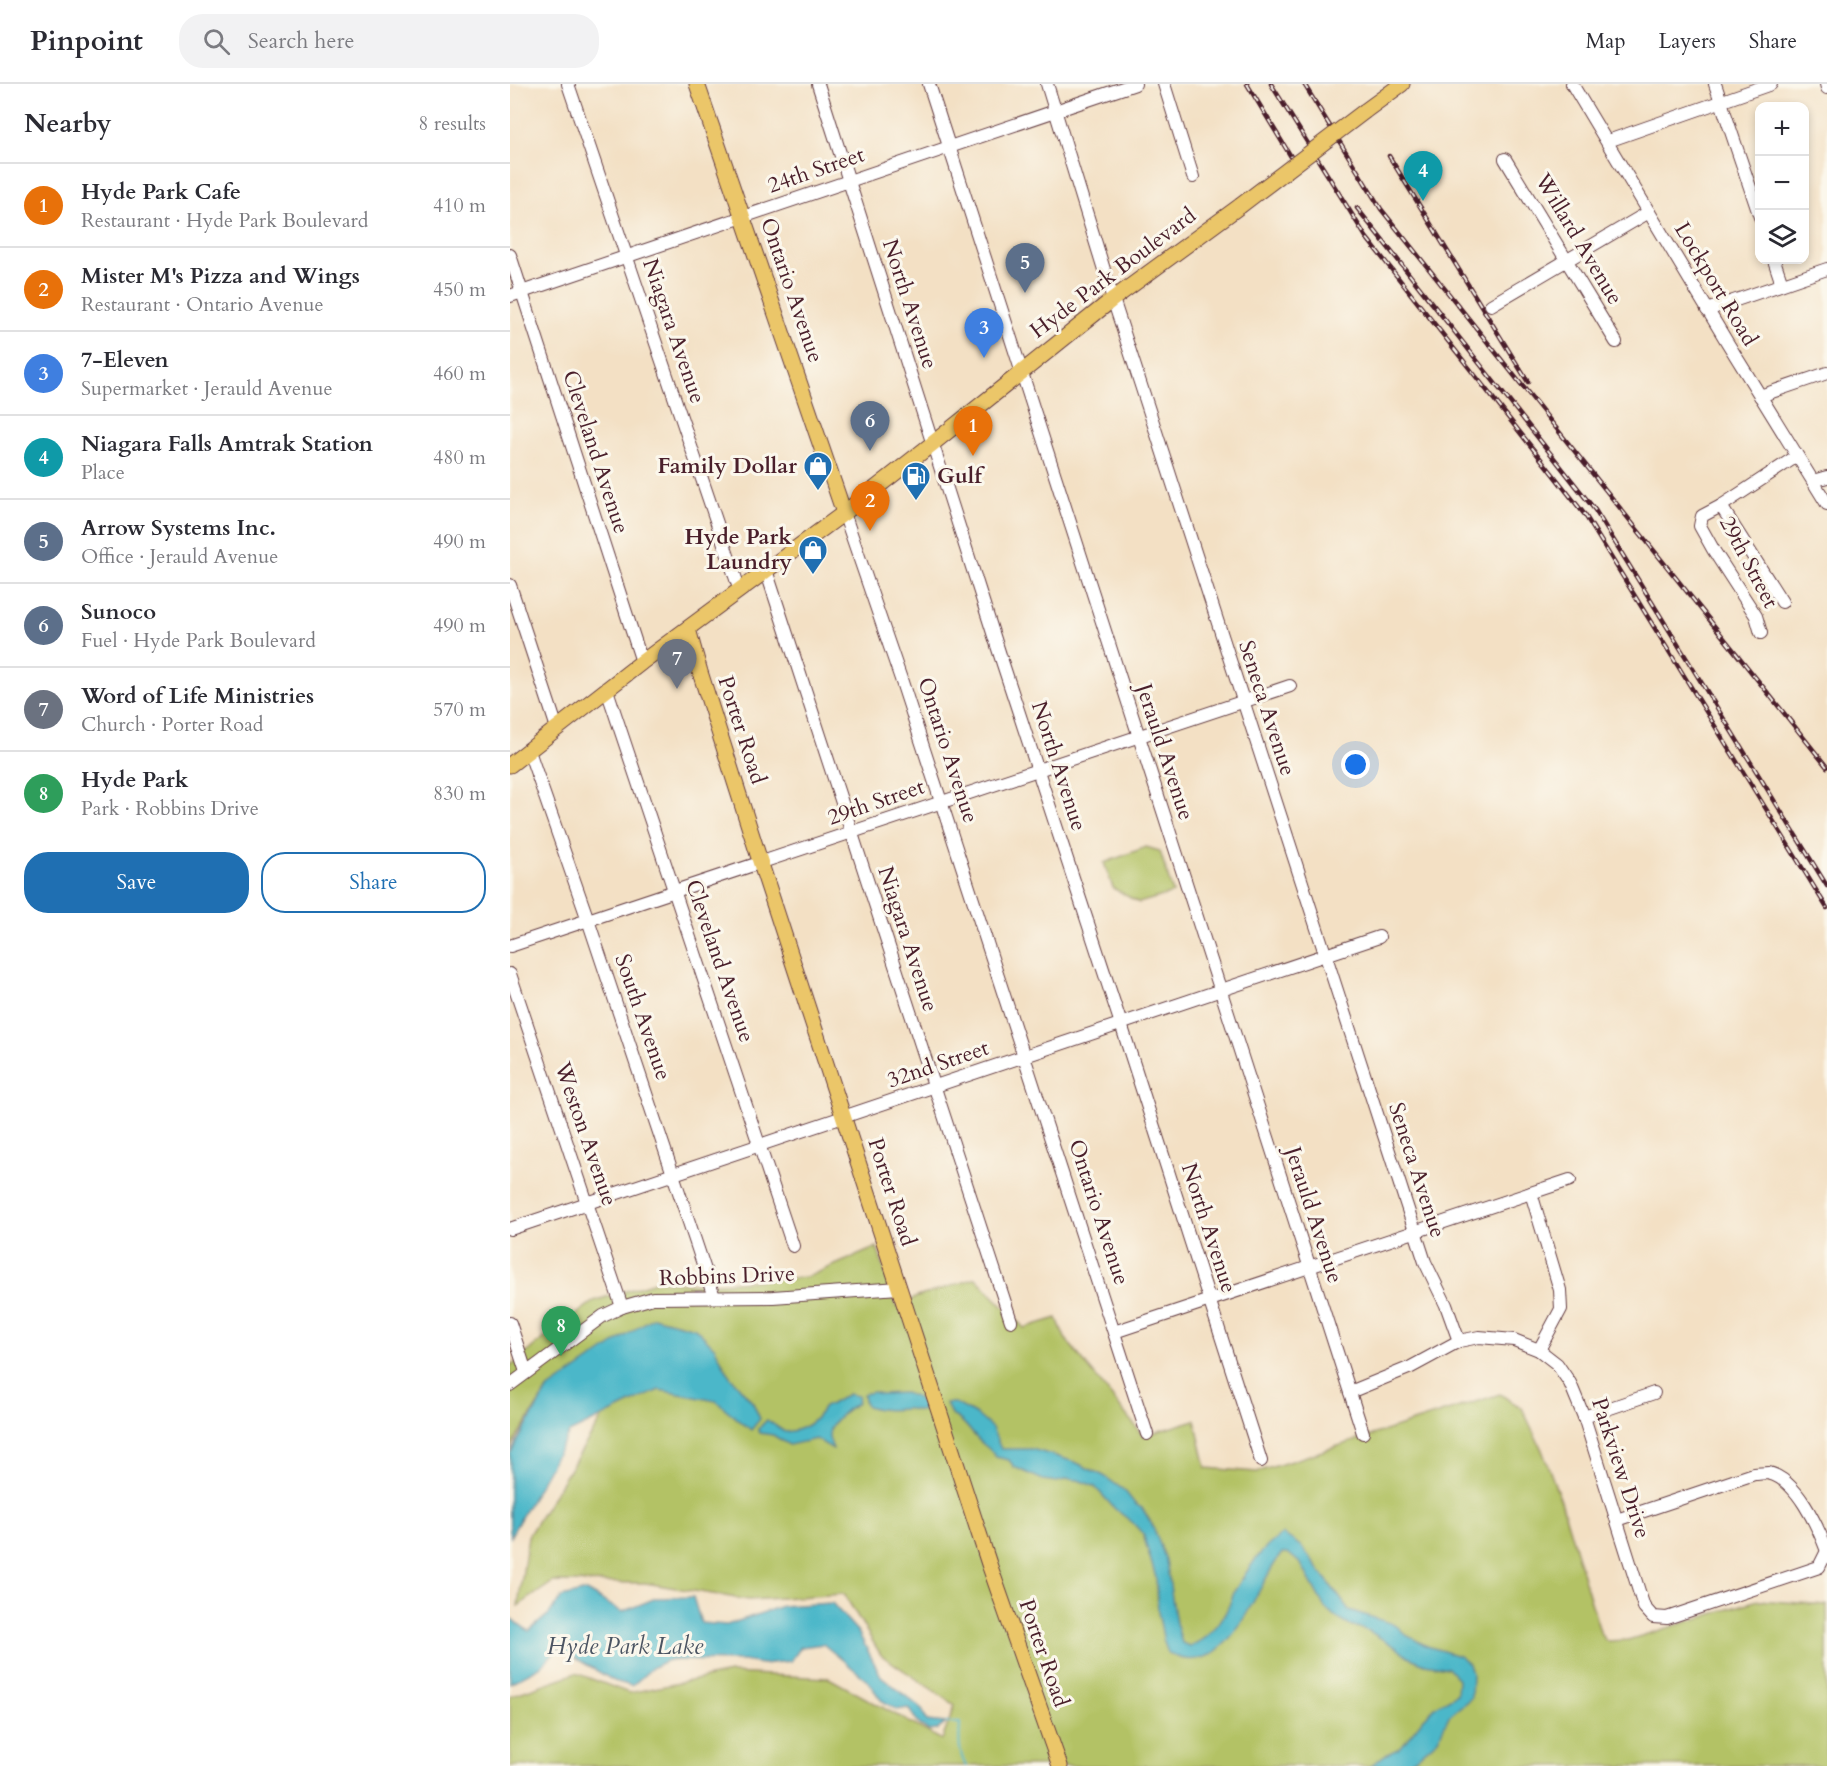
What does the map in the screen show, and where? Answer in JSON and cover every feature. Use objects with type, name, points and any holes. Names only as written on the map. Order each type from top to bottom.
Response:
[{"type":"main road","name":"Ontario Avenue","points":[[698,84],[844,513]]},
{"type":"main road","name":"Hyde Park Boulevard","points":[[510,765],[642,662],[844,513],[1113,299],[1402,84]]},
{"type":"main road","name":"Porter Road","points":[[688,629],[760,861],[989,1564],[1060,1766]]},
{"type":"street","name":"Niagara Avenue","points":[[568,84],[740,591]]},
{"type":"street","name":"North Avenue","points":[[818,84],[1261,1461]]},
{"type":"street","name":"Jerauld Avenue","points":[[929,84],[1137,736],[1363,1432]]},
{"type":"street","name":"Seneca Avenue","points":[[1047,84],[1113,299],[1425,1262],[1446,1305],[1459,1341]]},
{"type":"street","name":"24th Street","points":[[516,294],[1135,84]]},
{"type":"street","points":[[1164,84],[1193,177]]},
{"type":"street","name":"Lockport Road","points":[[1572,84],[1707,310],[1827,504]]},
{"type":"street","points":[[1715,84],[1758,210]]},
{"type":"street","points":[[1608,141],[1771,84]]},
{"type":"street","name":"Willard Avenue","points":[[1505,159],[1616,342]]},
{"type":"street","points":[[1491,304],[1649,212]]},
{"type":"street","name":"Cleveland Avenue","points":[[510,255],[516,294],[642,662]]},
{"type":"street","points":[[1775,264],[1782,284]]},
{"type":"street","points":[[1707,310],[1827,269]]},
{"type":"street","points":[[1760,396],[1827,374]]},
{"type":"street","name":"29th Street","points":[[1761,633],[1756,616],[1700,526],[1702,516],[1797,456]]},
{"type":"street","points":[[1814,481],[1827,477]]},
{"type":"street","points":[[1721,506],[1782,602]]},
{"type":"street","name":"Ontario Avenue","points":[[844,513],[941,802],[1147,1434]]},
{"type":"street","name":"Niagara Avenue","points":[[766,570],[1011,1321]]},
{"type":"street","points":[[510,585],[557,728]]},
{"type":"street","name":"29th Street","points":[[510,946],[1290,686]]},
{"type":"street","name":"Cleveland Avenue","points":[[607,690],[794,1246]]},
{"type":"street","name":"South Avenue","points":[[529,751],[714,1297]]},
{"type":"street","name":"32nd Street","points":[[510,1229],[1379,937]]},
{"type":"street","name":"Weston Avenue","points":[[510,974],[622,1307]]},
{"type":"street","points":[[1114,1332],[1570,1180]]},
{"type":"street","points":[[1531,1193],[1560,1290],[1561,1309],[1539,1350]]},
{"type":"street","name":"Robbins Drive","points":[[510,1385],[603,1316],[622,1307],[653,1298],[773,1297],[900,1288]]},
{"type":"street","points":[[510,1323],[526,1372]]},
{"type":"street","name":"Parkview Drive","points":[[1350,1392],[1411,1367],[1459,1341],[1479,1337],[1514,1340],[1539,1350],[1557,1364],[1570,1383],[1584,1418],[1644,1607],[1653,1617],[1667,1618],[1819,1567],[1827,1551]]},
{"type":"street","points":[[1584,1418],[1654,1393]]},
{"type":"street","points":[[1617,1520],[1754,1474],[1769,1473],[1785,1481],[1802,1502],[1818,1527],[1827,1551]]},
{"type":"green space","points":[[1146,847],[1160,851],[1173,893],[1139,903],[1113,888],[1104,863]]},
{"type":"green space","points":[[877,1247],[896,1307],[917,1297],[976,1278],[1024,1328],[1057,1318],[1065,1338],[1143,1436],[1195,1420],[1206,1468],[1257,1472],[1500,1394],[1522,1408],[1542,1450],[1561,1501],[1601,1635],[1606,1641],[1628,1640],[1758,1600],[1827,1605],[1827,1766],[510,1766],[510,1696],[576,1673],[629,1693],[730,1673],[829,1678],[942,1740],[955,1705],[881,1655],[844,1594],[749,1600],[645,1583],[553,1582],[518,1606],[528,1536],[618,1392],[547,1390],[510,1449],[510,1365],[594,1301],[658,1281],[706,1284],[807,1277]]},
{"type":"water","points":[[653,1317],[695,1328],[715,1348],[729,1375],[753,1403],[760,1419],[751,1430],[716,1401],[659,1390],[631,1403],[569,1433],[510,1537],[510,1454],[547,1390]]},
{"type":"water","points":[[905,1393],[918,1398],[925,1410],[885,1410],[865,1405],[863,1394]]},
{"type":"water","points":[[848,1394],[858,1396],[857,1403],[844,1412],[832,1425],[829,1435],[833,1449],[816,1439],[789,1445],[773,1435],[760,1433],[758,1429],[767,1420],[785,1432],[798,1430],[812,1421],[824,1407]]},
{"type":"water","points":[[946,1403],[955,1403],[977,1415],[992,1428],[1001,1449],[1032,1449],[1075,1462],[1104,1476],[1125,1491],[1135,1504],[1142,1508],[1152,1524],[1166,1560],[1176,1623],[1182,1643],[1189,1646],[1196,1643],[1214,1629],[1250,1566],[1267,1546],[1283,1534],[1302,1547],[1349,1610],[1390,1623],[1427,1646],[1459,1656],[1469,1664],[1472,1673],[1471,1698],[1449,1716],[1438,1739],[1415,1759],[1401,1766],[1370,1766],[1400,1748],[1436,1706],[1457,1694],[1458,1679],[1448,1668],[1425,1664],[1408,1657],[1369,1631],[1344,1623],[1325,1608],[1301,1564],[1288,1553],[1282,1553],[1250,1608],[1223,1645],[1208,1656],[1189,1660],[1168,1653],[1158,1612],[1156,1578],[1143,1534],[1094,1486],[1078,1480],[1068,1479],[1057,1482],[1043,1480],[1014,1467],[1009,1460],[996,1457],[965,1424],[951,1415]]},
{"type":"water","name":"Hyde Park Lake","points":[[586,1591],[622,1612],[656,1598],[693,1597],[701,1623],[727,1625],[782,1606],[832,1603],[858,1632],[881,1676],[922,1709],[927,1721],[946,1723],[937,1730],[929,1731],[919,1724],[908,1708],[897,1710],[881,1700],[867,1680],[823,1644],[801,1647],[791,1661],[762,1664],[743,1661],[668,1660],[653,1667],[632,1686],[614,1681],[559,1648],[540,1667],[510,1683],[510,1618],[529,1631],[549,1614],[562,1597]]},
{"type":"waterway","points":[[919,1404],[931,1408]]},
{"type":"waterway","points":[[946,1723],[960,1723],[960,1750],[966,1766]]},
{"type":"railway","points":[[1247,84],[1293,160]]},
{"type":"railway","points":[[1271,84],[1366,237],[1585,515],[1827,908]]},
{"type":"railway","points":[[1304,84],[1381,209],[1827,767]]},
{"type":"railway","points":[[1389,156],[1528,382]]},
{"type":"railway","points":[[1357,208],[1595,510],[1827,886]]},
{"type":"place","name":"Niagara Falls Amtrak Station","points":[[1423,201]]},
{"type":"place","name":"Arrow Systems Inc.","points":[[1025,293]]},
{"type":"place","name":"7-Eleven","points":[[984,358]]},
{"type":"place","name":"Sunoco","points":[[870,451]]},
{"type":"place","name":"Hyde Park Cafe","points":[[973,456]]},
{"type":"place","name":"Family Dollar","points":[[818,492]]},
{"type":"place","name":"Gulf","points":[[916,502]]},
{"type":"place","name":"Mister M's Pizza and Wings","points":[[870,531]]},
{"type":"place","name":"Hyde Park Laundry","points":[[813,576]]},
{"type":"place","name":"Word of Life Ministries","points":[[677,689]]},
{"type":"place","name":"Hyde Park","points":[[561,1356]]}]
